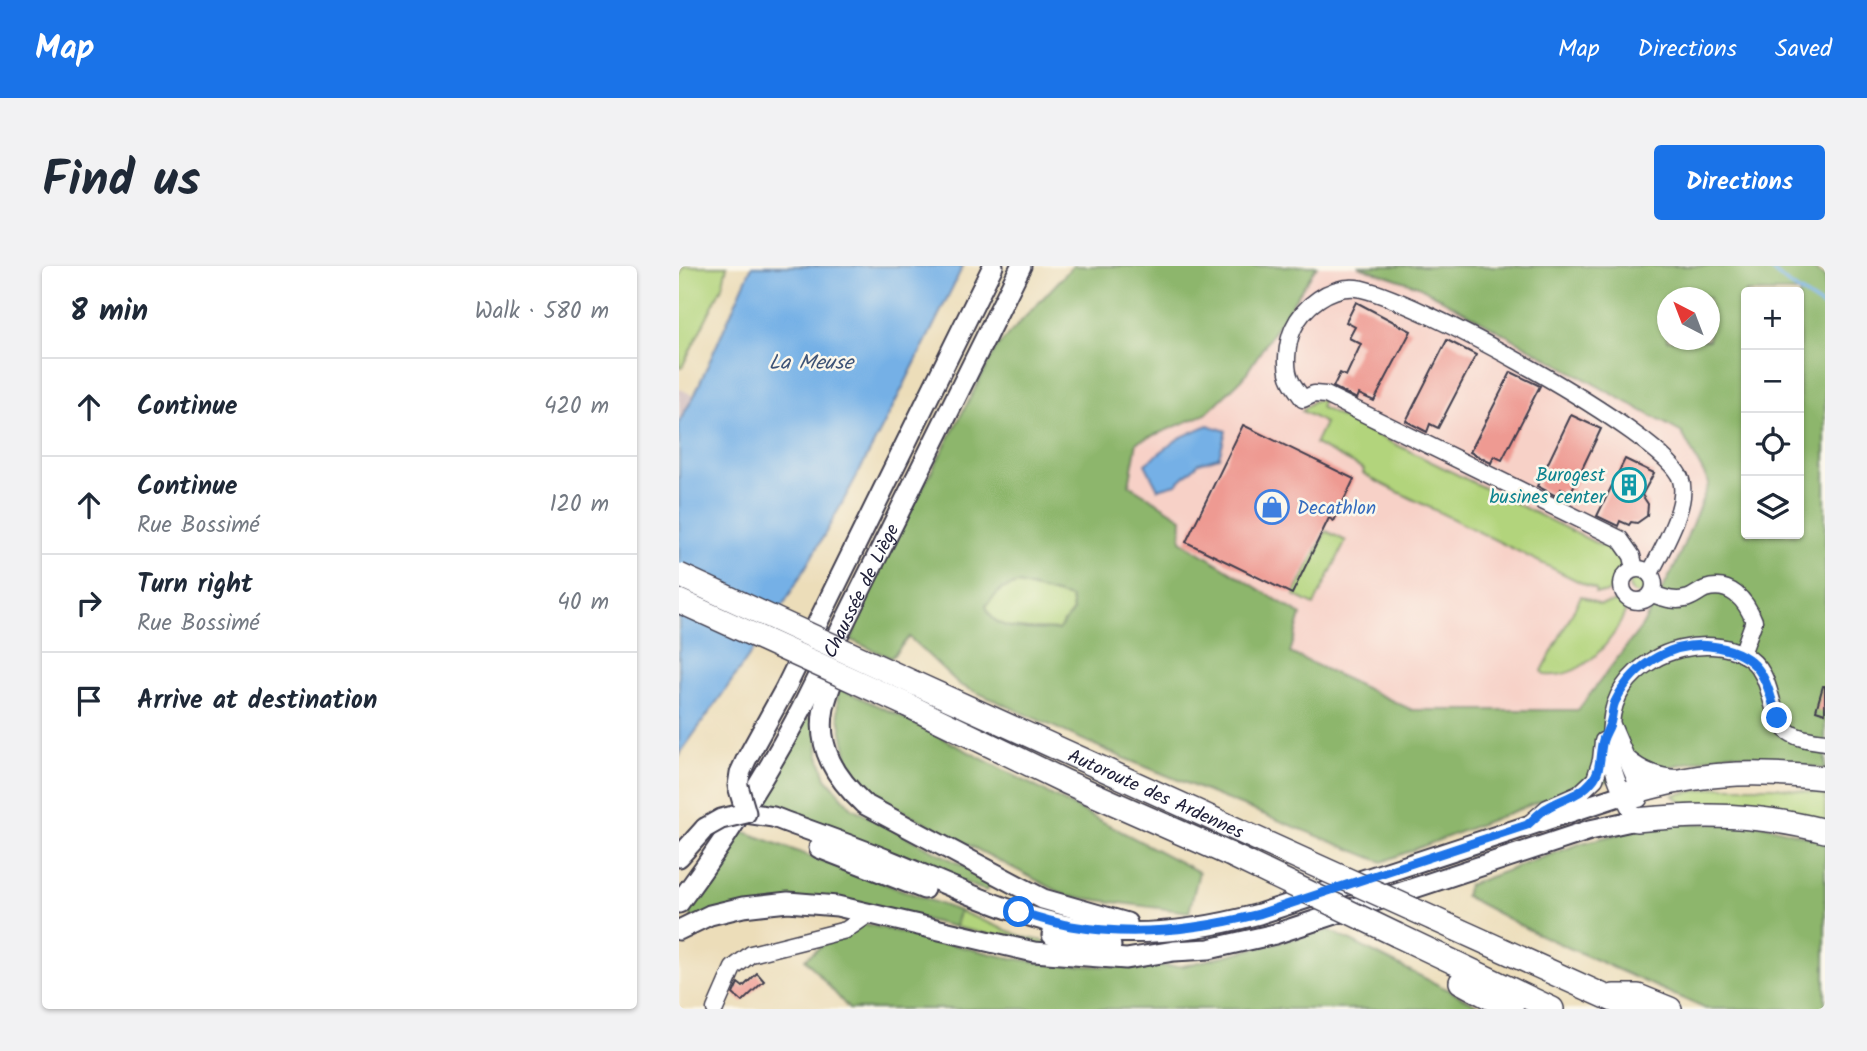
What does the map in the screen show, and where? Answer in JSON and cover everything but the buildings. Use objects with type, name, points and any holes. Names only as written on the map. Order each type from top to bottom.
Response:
[{"type":"highway","name":"Autoroute des Ardennes","points":[[679,575],[1633,1009]]},
{"type":"highway","name":"Autoroute des Ardennes","points":[[679,601],[905,704],[1392,939],[1552,1009]]},
{"type":"highway","points":[[1631,792],[1692,778],[1751,774],[1825,778]]},
{"type":"highway","points":[[1636,820],[1689,815],[1741,816],[1784,821],[1825,831]]},
{"type":"highway","points":[[1392,939],[1511,1009]]},
{"type":"highway","points":[[1604,996],[1638,996],[1670,1009]]},
{"type":"main road","points":[[746,813],[738,786],[740,773],[791,677],[993,266]]},
{"type":"main road","name":"Chaussée de Liège","points":[[679,885],[756,770],[791,705],[1007,266]]},
{"type":"main road","name":"Chaussée de Liège","points":[[679,903],[713,858],[766,775],[842,629],[1021,266]]},
{"type":"main road","points":[[842,629],[842,655],[824,708],[823,740],[842,783],[864,804],[1043,899],[1155,931]]},
{"type":"main road","points":[[771,823],[891,861],[970,895],[1019,912],[1080,928],[1111,932],[1155,931],[1218,925],[1259,914],[1631,792]]},
{"type":"main road","points":[[679,857],[705,828],[721,819],[746,813],[946,898],[1048,934],[1096,945],[1174,951]]},
{"type":"main road","points":[[679,930],[710,915],[743,907],[788,902],[837,906],[1034,952],[1126,959],[1174,951],[1209,949],[1275,934],[1590,830],[1636,820]]},
{"type":"street","points":[[1643,572],[1629,571],[1623,580],[1623,593],[1630,600],[1647,599],[1652,594],[1654,584],[1643,572],[1620,539],[1326,395],[1314,394],[1303,399],[1290,380],[1287,346],[1293,328],[1305,310],[1323,296],[1353,288],[1371,291],[1409,305],[1508,354],[1649,443],[1674,465],[1683,491],[1680,509],[1643,572]]},
{"type":"street","points":[[1652,594],[1671,600],[1686,599],[1706,589],[1722,587],[1734,592],[1748,605],[1754,621],[1742,654]]},
{"type":"street","points":[[1631,792],[1609,757],[1614,702],[1628,680],[1647,663],[1665,653],[1685,647],[1706,645],[1742,654],[1754,662],[1762,673],[1777,718],[1784,727],[1802,738],[1825,742]]},
{"type":"street","points":[[1611,723],[1628,759],[1636,820]]},
{"type":"street","points":[[1527,825],[1547,808],[1579,794],[1595,779],[1603,741],[1611,723]]},
{"type":"street","points":[[1628,759],[1657,776],[1692,778]]},
{"type":"street","points":[[715,1009],[733,968],[751,954],[846,930],[869,914]]},
{"type":"shaded area","points":[[1317,266],[1358,266],[1418,286],[1682,434],[1709,483],[1675,566],[1642,626],[1578,710],[1412,710],[1290,653],[1301,615],[1181,541],[1129,485],[1137,442],[1206,414],[1243,378]]},
{"type":"shaded area","points":[[679,388],[694,396],[679,422]]},
{"type":"green space","points":[[684,266],[727,266],[722,287],[682,367],[679,367],[679,277]]},
{"type":"green space","points":[[1073,266],[1317,266],[1243,378],[1206,414],[1137,442],[1129,485],[1182,518],[1181,541],[1301,615],[1290,653],[1412,710],[1578,710],[1642,626],[1675,566],[1709,483],[1682,433],[1418,286],[1358,266],[1809,266],[1825,277],[1825,769],[1730,753],[1572,789],[1382,862],[1126,759],[960,685],[909,637],[891,658],[851,640],[876,576],[997,347]],"holes":[[[1018,584],[1071,598],[1073,611],[1058,630],[1005,626],[990,615],[986,605],[1002,589]]]},
{"type":"green space","points":[[1323,400],[1320,407],[1602,546],[1606,539],[1623,549],[1626,563],[1616,583],[1607,593],[1595,593],[1596,590],[1376,481],[1363,473],[1364,469],[1315,444],[1325,423],[1302,411],[1313,401]]},
{"type":"green space","points":[[1326,531],[1346,541],[1314,605],[1294,595]]},
{"type":"green space","points":[[1638,576],[1644,579],[1647,585],[1644,591],[1638,594],[1632,591],[1629,585],[1632,579]]},
{"type":"green space","points":[[1018,584],[1071,598],[1073,611],[1058,630],[1005,626],[990,615],[986,605],[1002,588]]},
{"type":"green space","points":[[1581,596],[1600,605],[1620,601],[1626,610],[1621,622],[1605,645],[1584,664],[1559,675],[1545,675],[1542,671]]},
{"type":"green space","points":[[837,687],[900,716],[1199,872],[1189,912],[1067,896],[872,795],[848,761],[838,712]]},
{"type":"green space","points":[[817,717],[818,752],[826,778],[852,808],[992,881],[986,891],[761,804],[806,719]]},
{"type":"green space","points":[[1718,787],[1776,787],[1825,794],[1825,822],[1724,805],[1683,803],[1673,795]]},
{"type":"green space","points":[[1662,823],[1759,824],[1825,841],[1825,1009],[1706,1009],[1531,931],[1465,896],[1468,885],[1582,843]]},
{"type":"green space","points":[[742,831],[959,911],[955,927],[840,899],[692,919],[688,905]]},
{"type":"green space","points":[[959,911],[1023,937],[1093,951],[1042,947],[955,927]]},
{"type":"green space","points":[[853,921],[1005,957],[1057,965],[1132,967],[1183,966],[1329,930],[1486,1009],[849,1009],[805,959]]},
{"type":"water","name":"La Meuse","points":[[752,266],[963,266],[881,430],[815,552],[765,633],[679,755],[679,422],[694,396]]},
{"type":"water","points":[[1208,425],[1226,431],[1219,457],[1199,463],[1176,484],[1158,489],[1145,464],[1179,438]]},
{"type":"waterway","points":[[1767,266],[1788,284],[1825,308]]},
{"type":"place","name":"Burogest busines center","points":[[1629,485]]},
{"type":"place","name":"Decathlon","points":[[1272,507]]},
{"type":"route","points":[[1019,912],[1068,926],[1111,932],[1180,930],[1218,925],[1380,875],[1527,825],[1547,808],[1579,794],[1595,779],[1603,741],[1611,723],[1614,702],[1628,680],[1647,663],[1665,653],[1685,647],[1706,645],[1723,648],[1742,654],[1754,662],[1769,690],[1777,718]]}]
